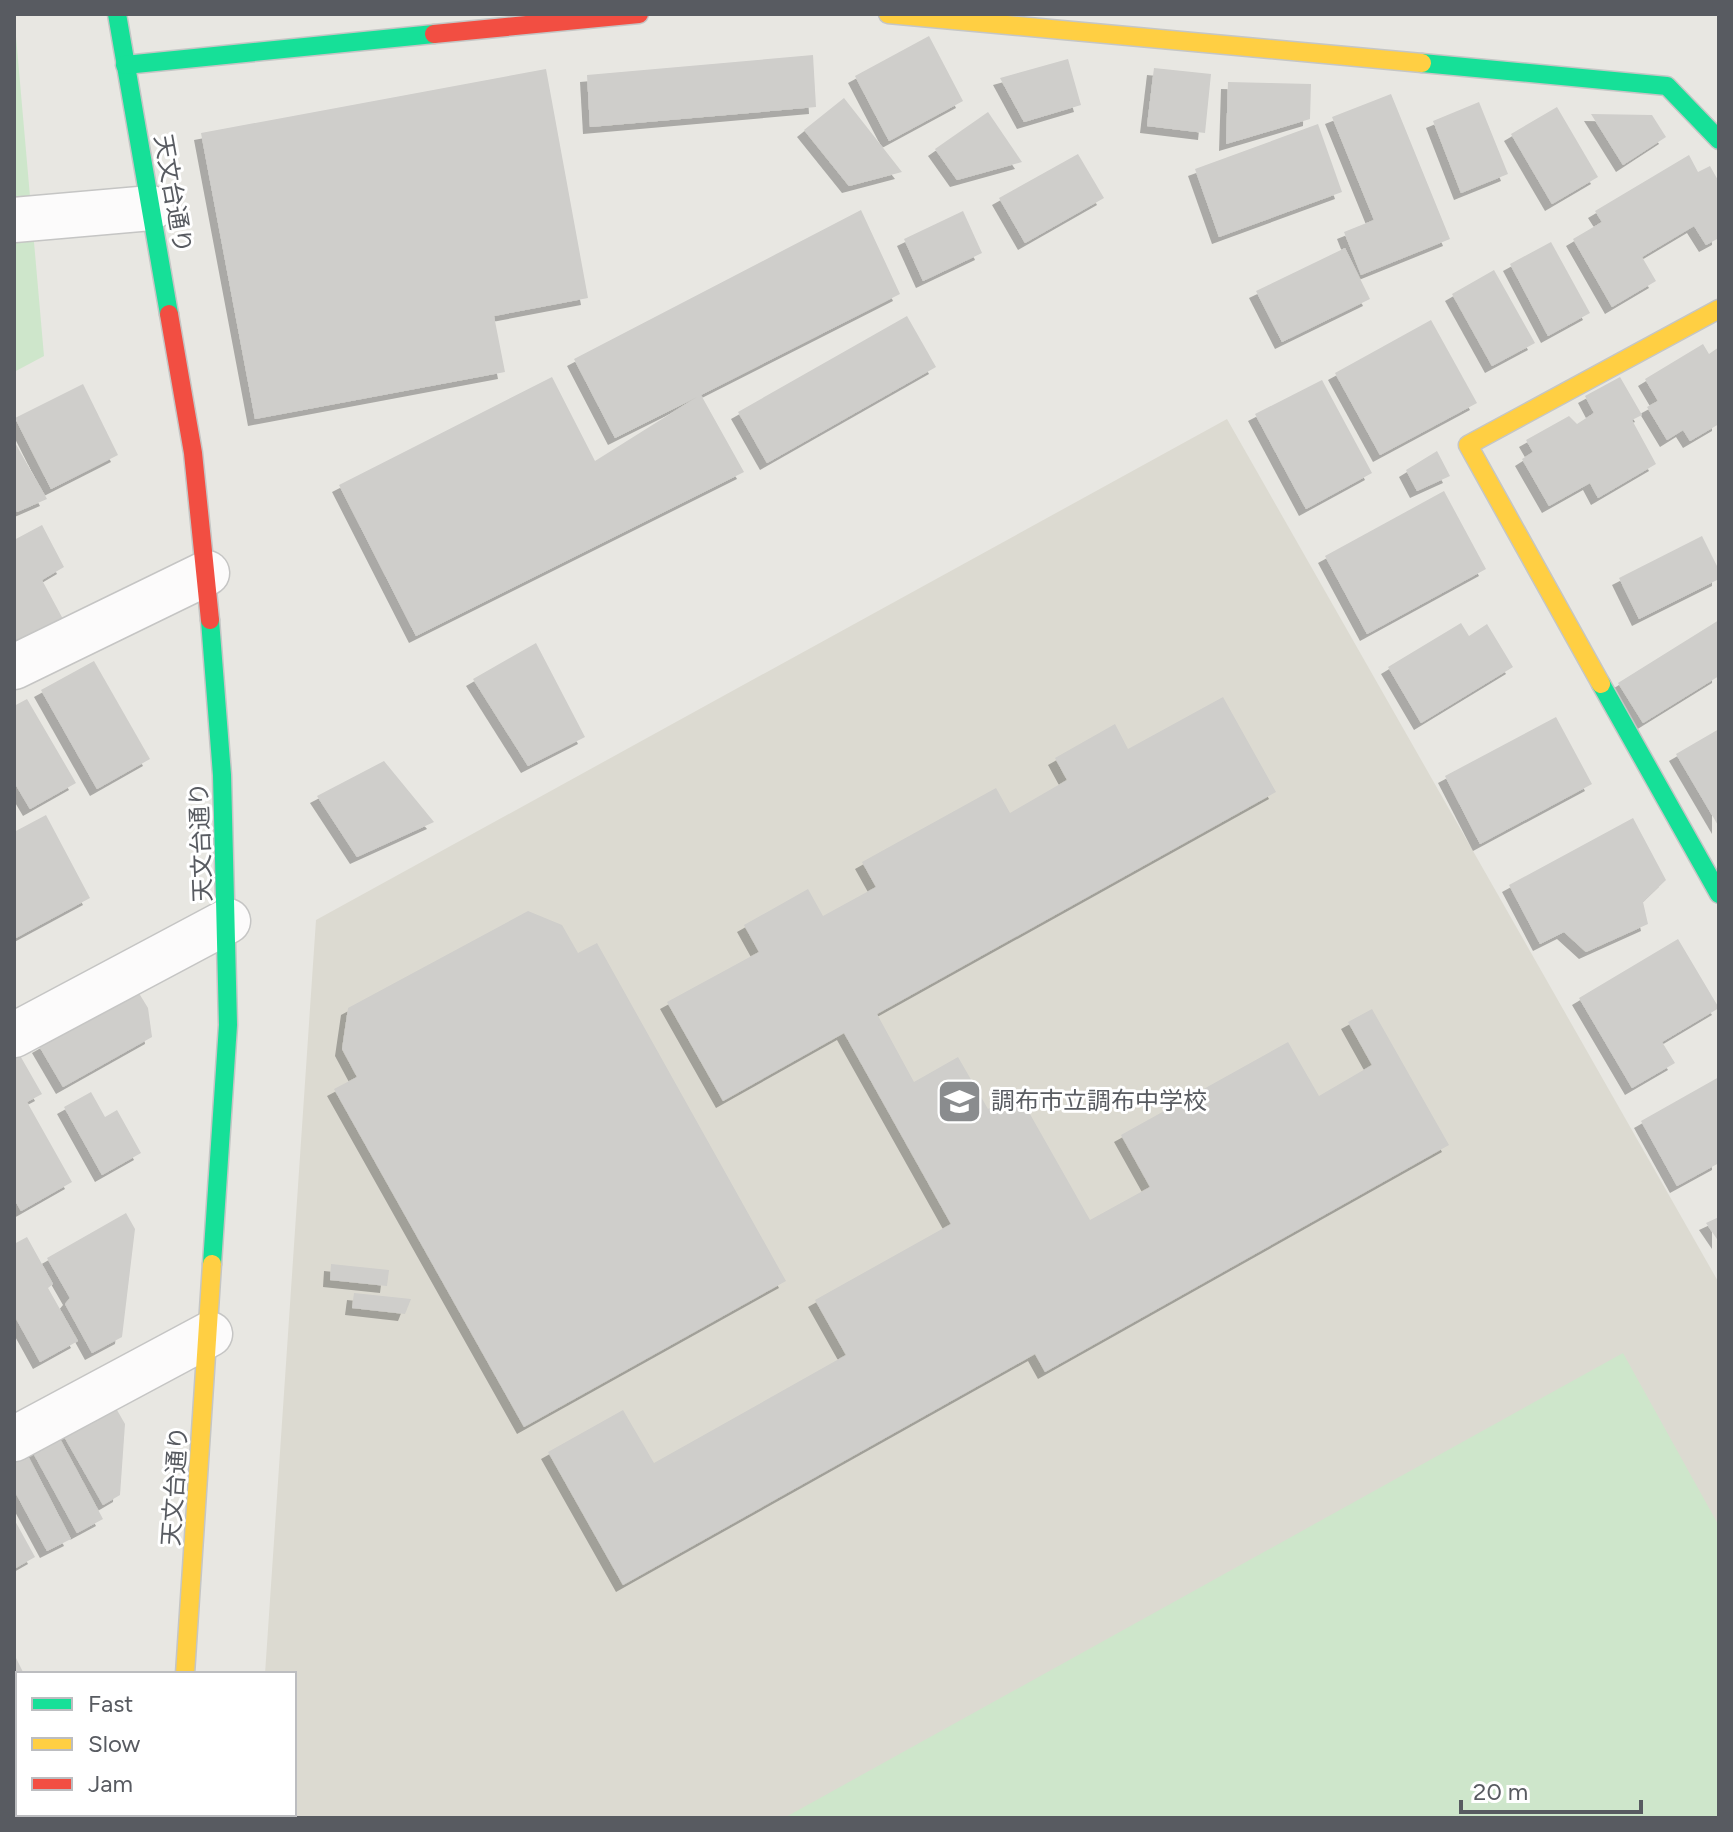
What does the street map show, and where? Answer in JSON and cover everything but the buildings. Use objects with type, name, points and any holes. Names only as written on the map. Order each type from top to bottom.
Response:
[{"type":"street","name":"天文台通り","points":[[117,14],[191,439],[216,677],[228,921],[224,1116],[185,1672]]},
{"type":"street","points":[[125,65],[639,14]]},
{"type":"street","points":[[888,14],[1667,86],[1719,140]]},
{"type":"street","points":[[14,220],[151,208]]},
{"type":"street","points":[[1719,309],[1468,445],[1719,894]]},
{"type":"street","points":[[14,667],[207,573]]},
{"type":"street","points":[[14,1035],[228,921]]},
{"type":"street","points":[[14,1439],[210,1334]]},
{"type":"shaded area","name":"調布市立調布中学校","points":[[1227,419],[1719,1283],[1719,1818],[255,1818],[296,1816],[296,1672],[265,1672],[316,920]]},
{"type":"green space","points":[[14,14],[44,356],[14,372]]},
{"type":"green space","points":[[1623,1353],[1719,1526],[1719,1818],[784,1818]]},
{"type":"traffic: fast","points":[[117,14],[169,314]]},
{"type":"traffic: fast","points":[[125,65],[434,34]]},
{"type":"traffic: fast","points":[[1422,63],[1667,86],[1719,140]]},
{"type":"traffic: fast","points":[[210,620],[222,775],[228,1025],[212,1264]]},
{"type":"traffic: fast","points":[[1601,684],[1719,894]]},
{"type":"traffic: slow","points":[[888,14],[1422,63]]},
{"type":"traffic: slow","points":[[1601,684],[1468,445],[1719,309]]},
{"type":"traffic: slow","points":[[185,1672],[212,1264]]},
{"type":"traffic: jam","points":[[434,34],[639,14]]},
{"type":"traffic: jam","points":[[169,314],[193,453],[210,620]]},
{"type":"place","name":"調布市立調布中学校","points":[[960,1101]]}]
